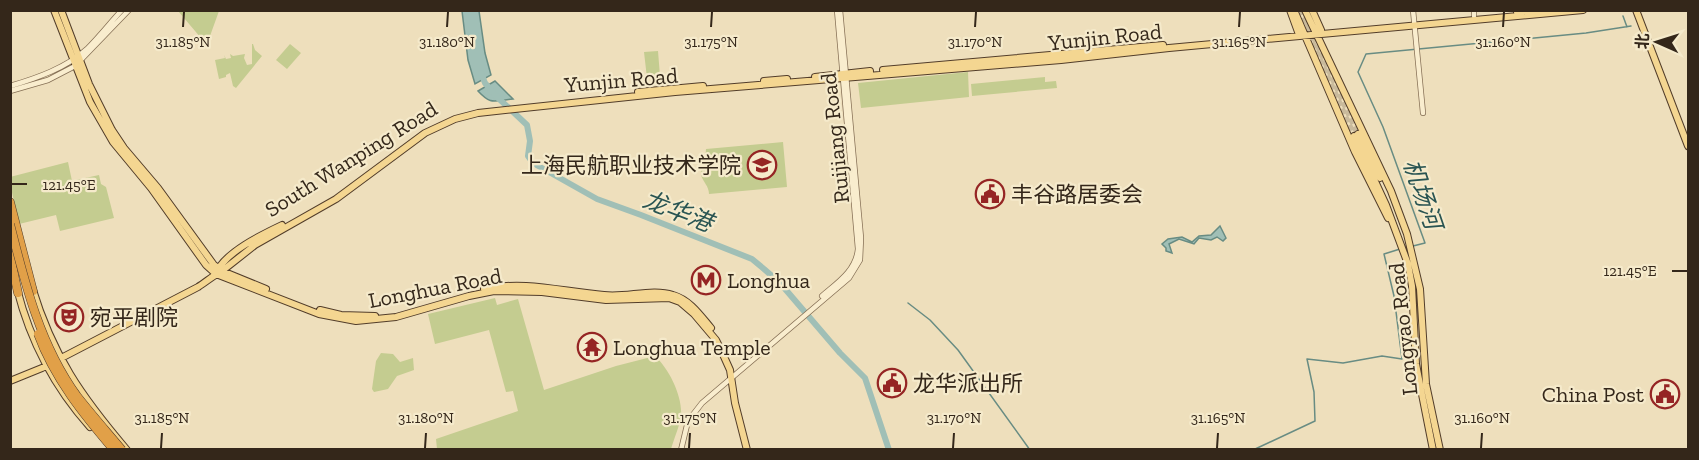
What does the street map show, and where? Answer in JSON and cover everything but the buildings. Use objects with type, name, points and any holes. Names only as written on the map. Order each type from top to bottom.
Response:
[{"type":"highway","points":[[10,201],[33,291]]},
{"type":"highway","points":[[10,224],[24,279],[48,346],[77,396],[122,450]]},
{"type":"highway","points":[[10,240],[30,313],[43,348],[76,403],[113,450]]},
{"type":"highway","points":[[11,260],[18,294]]},
{"type":"main road","points":[[54,10],[76,61]]},
{"type":"main road","points":[[61,10],[76,61]]},
{"type":"main road","points":[[1291,10],[1377,200],[1394,225]]},
{"type":"main road","name":"Longyao Road","points":[[1308,10],[1406,229],[1420,289],[1426,384],[1440,450]]},
{"type":"main road","name":"Yunjin Road","points":[[1414,24],[1474,14],[1537,10]]},
{"type":"main road","name":"Yunjin Road","points":[[522,106],[652,90],[1070,60],[1302,33],[1316,29],[1414,24],[1583,10]]},
{"type":"main road","points":[[1636,10],[1689,146]]},
{"type":"main road","name":"Longhua Road","points":[[76,61],[96,113],[113,142],[151,188],[196,251],[219,271],[309,307],[341,315],[356,316],[383,315],[508,285],[544,286],[604,296],[666,293],[680,297],[699,313],[725,348],[749,450]]},
{"type":"main road","name":"Longhua Road","points":[[76,61],[103,114],[124,148],[158,188],[219,271]]},
{"type":"main road","name":"South Wanping Road","points":[[10,381],[47,365],[214,278],[253,241],[334,196],[415,135],[434,124],[466,111],[489,107],[522,106]]},
{"type":"main road","name":"South Wanping Road","points":[[219,271],[244,252],[336,199],[435,127],[466,115],[522,106]]},
{"type":"main road","points":[[1406,229],[1356,135],[1403,249],[1412,286],[1417,372],[1433,450]]},
{"type":"main road","points":[[10,215],[36,303],[59,358],[80,391],[127,450]]},
{"type":"main road","points":[[18,294],[47,365],[78,413],[113,450]]},
{"type":"street","points":[[10,86],[76,61],[122,10]]},
{"type":"street","points":[[10,91],[48,80],[76,61],[129,10]]},
{"type":"street","name":"Ruijiang Road","points":[[838,10],[858,238],[857,261],[852,271]]},
{"type":"street","points":[[1413,10],[1423,113]]},
{"type":"street","points":[[681,450],[691,416],[733,376],[846,281],[852,271]]},
{"type":"street","points":[[815,305],[852,271]]},
{"type":"green space","points":[[178,11],[219,11],[210,36],[201,38]]},
{"type":"green space","points":[[252,44],[262,56],[236,88],[233,86],[230,73],[219,79],[215,60],[225,58],[224,55],[226,59],[231,58],[230,54],[233,56],[245,54],[247,65],[252,64]]},
{"type":"green space","points":[[290,44],[301,53],[287,69],[276,60]]},
{"type":"green space","points":[[658,51],[660,76],[647,78],[644,52]]},
{"type":"green space","points":[[968,72],[969,97],[861,108],[858,83]]},
{"type":"green space","points":[[1045,77],[1045,82],[1056,81],[1057,88],[972,96],[971,84]]},
{"type":"green space","points":[[783,142],[787,187],[709,194],[701,175],[706,149]]},
{"type":"green space","points":[[68,162],[72,181],[99,175],[101,184],[106,187],[114,218],[60,231],[56,215],[19,224],[10,177]]},
{"type":"green space","points":[[495,298],[497,305],[518,299],[544,390],[616,366],[655,356],[670,375],[680,400],[681,417],[671,449],[437,449],[436,439],[518,411],[513,391],[506,392],[489,330],[435,344],[428,314]]},
{"type":"green space","points":[[381,353],[393,354],[400,362],[413,358],[414,370],[397,376],[388,389],[374,392],[372,389],[376,361]]},
{"type":"water","points":[[462,11],[479,11],[485,53],[491,75],[475,84],[468,60]]},
{"type":"water","points":[[495,81],[513,99],[493,101],[478,91]]},
{"type":"water","points":[[1220,226],[1226,238],[1223,241],[1217,237],[1211,240],[1199,238],[1194,244],[1179,239],[1169,244],[1172,253],[1166,251],[1162,244],[1168,239],[1182,237],[1192,242],[1199,236],[1211,235]]},
{"type":"waterway","name":"机场河","points":[[1623,16],[1627,27]]},
{"type":"waterway","name":"机场河","points":[[1413,246],[1425,243],[1383,127],[1358,72],[1366,54],[1586,33],[1631,26]]},
{"type":"waterway","name":"龙华港","points":[[481,73],[485,83],[496,96],[527,125],[530,141],[528,156],[533,163],[597,199],[752,259],[780,283],[840,353],[865,378],[889,450]]},
{"type":"waterway","name":"机场河","points":[[1253,450],[1315,421],[1314,392],[1307,359],[1343,363],[1382,356],[1402,359],[1394,296],[1384,254],[1400,249]]},
{"type":"waterway","name":"机场河","points":[[908,303],[930,320],[958,350],[1030,450]]},
{"type":"waterway","name":"机场河","points":[[1086,450],[1098,450]]},
{"type":"tunnel","points":[[1298,10],[1354,136]]},
{"type":"tunnel","points":[[1306,20],[1358,134]]},
{"type":"place","name":"上海民航职业技术学院","points":[[762,165]]},
{"type":"place","name":"丰谷路居委会","points":[[990,194]]},
{"type":"place","name":"Longhua","points":[[706,280]]},
{"type":"place","name":"宛平剧院","points":[[69,317]]},
{"type":"place","name":"Longhua Temple","points":[[592,347]]},
{"type":"place","name":"龙华派出所","points":[[892,383]]},
{"type":"place","name":"China Post","points":[[1665,394]]}]
